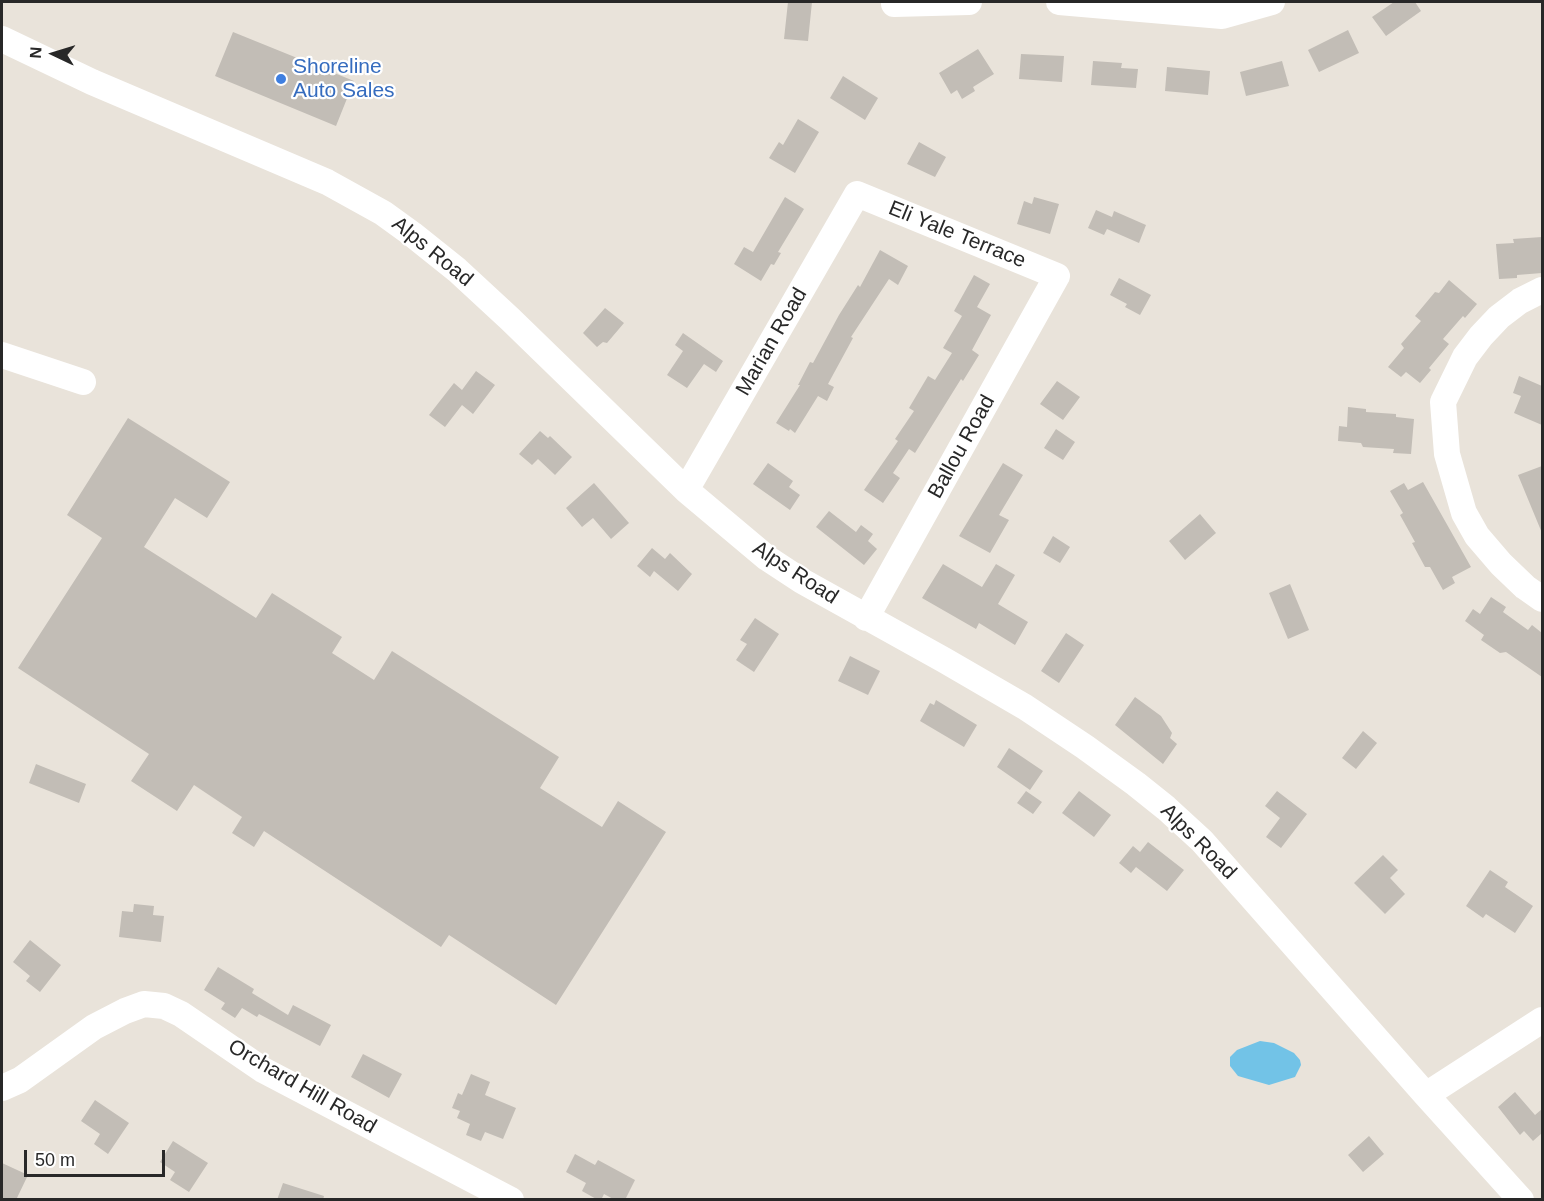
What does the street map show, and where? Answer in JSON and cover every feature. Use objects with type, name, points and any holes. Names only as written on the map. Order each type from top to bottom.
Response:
[{"type":"street","points":[[894,4],[969,2]]},
{"type":"street","points":[[1059,2],[1222,16],[1272,2]]},
{"type":"street","name":"Alps Road","points":[[2,39],[92,82],[327,182],[383,213],[446,261],[510,319],[686,490],[767,558],[866,618],[1025,707],[1085,747],[1166,808],[1202,841],[1521,1200]]},
{"type":"street","name":"Marian Road","points":[[686,490],[857,194]]},
{"type":"street","name":"Eli Yale Terrace","points":[[857,194],[1057,276]]},
{"type":"street","name":"Ballou Road","points":[[866,618],[1057,276]]},
{"type":"street","points":[[1542,290],[1520,301],[1481,336],[1465,357],[1451,383],[1443,402],[1443,412],[1447,454],[1464,513],[1477,536],[1501,564],[1525,587],[1542,599]]},
{"type":"street","points":[[2,355],[83,382]]},
{"type":"street","name":"Orchard Hill Road","points":[[2,1088],[20,1080],[94,1028],[124,1011],[144,1004],[164,1006],[181,1014],[263,1070],[511,1200]]},
{"type":"street","points":[[1426,1095],[1542,1020]]},
{"type":"water","points":[[1260,1041],[1274,1043],[1294,1053],[1301,1065],[1295,1077],[1269,1085],[1238,1076],[1230,1066],[1230,1057],[1237,1050]]},
{"type":"building","points":[[788,2],[812,2],[808,41],[784,39]]},
{"type":"building","points":[[1394,2],[1415,2],[1421,11],[1386,36],[1372,17]]},
{"type":"building","points":[[1348,30],[1359,53],[1319,72],[1308,50]]},
{"type":"building","points":[[233,32],[354,81],[336,126],[215,76]]},
{"type":"building","points":[[978,49],[994,74],[973,87],[975,91],[962,99],[957,90],[951,94],[939,73]]},
{"type":"building","points":[[1021,54],[1064,56],[1062,82],[1019,79]]},
{"type":"building","points":[[1093,61],[1122,63],[1121,68],[1138,69],[1136,88],[1091,85]]},
{"type":"building","points":[[1282,61],[1289,86],[1246,96],[1240,72]]},
{"type":"building","points":[[1167,67],[1210,71],[1208,95],[1165,91]]},
{"type":"building","points":[[843,76],[878,98],[865,120],[830,98]]},
{"type":"building","points":[[798,119],[819,132],[795,173],[769,158],[779,142],[783,145]]},
{"type":"building","points":[[919,142],[946,157],[935,177],[907,164]]},
{"type":"building","points":[[785,197],[804,209],[778,252],[781,253],[774,265],[771,264],[761,281],[734,264],[744,247],[753,252]]},
{"type":"building","points":[[1034,197],[1059,204],[1050,234],[1017,224],[1024,201],[1032,204]]},
{"type":"building","points":[[1096,210],[1112,217],[1114,211],[1146,225],[1139,243],[1107,229],[1104,235],[1088,228]]},
{"type":"building","points":[[1542,237],[1542,273],[1499,279],[1496,244],[1514,243],[1513,239]]},
{"type":"building","points":[[880,250],[908,266],[898,285],[889,279],[851,337],[853,338],[828,384],[834,387],[827,401],[818,396],[795,433],[790,429],[789,431],[776,423],[800,385],[798,385],[810,362],[813,363],[839,315],[858,285],[860,287]]},
{"type":"building","points":[[974,275],[990,284],[977,307],[991,315],[972,350],[979,355],[963,381],[961,379],[915,453],[909,449],[893,473],[900,478],[883,503],[864,490],[898,441],[895,439],[914,411],[909,408],[928,376],[935,380],[952,353],[943,348],[962,316],[954,311]]},
{"type":"building","points":[[1119,278],[1151,295],[1140,315],[1125,307],[1127,304],[1110,295]]},
{"type":"building","points":[[1449,280],[1477,304],[1443,339],[1449,344],[1420,383],[1406,372],[1401,377],[1388,367],[1404,348],[1401,344],[1421,321],[1415,316],[1435,292],[1439,293]]},
{"type":"building","points":[[605,308],[624,323],[607,343],[603,342],[597,347],[583,333]]},
{"type":"building","points":[[683,333],[723,361],[716,372],[704,364],[687,388],[667,375],[683,351],[675,345]]},
{"type":"building","points":[[476,371],[495,385],[473,414],[462,405],[445,427],[429,415],[454,383],[462,390]]},
{"type":"building","points":[[1519,376],[1542,386],[1542,425],[1514,413],[1521,396],[1513,393]]},
{"type":"building","points":[[1057,381],[1080,397],[1063,420],[1040,404]]},
{"type":"building","points":[[1348,407],[1414,419],[1411,454],[1393,453],[1394,449],[1363,447],[1361,443],[1338,441],[1339,426],[1347,427]]},
{"type":"building","points":[[128,418],[230,482],[207,518],[175,498],[144,547],[256,618],[272,593],[342,637],[332,653],[374,680],[392,651],[559,757],[540,788],[602,827],[618,801],[666,832],[556,1005],[449,935],[441,947],[264,831],[254,847],[232,833],[242,817],[194,785],[177,811],[131,781],[149,754],[18,668],[102,538],[67,515]]},
{"type":"building","points":[[1056,429],[1075,442],[1063,460],[1044,448]]},
{"type":"building","points":[[540,431],[548,438],[550,436],[572,457],[555,475],[538,459],[532,465],[519,454]]},
{"type":"building","points":[[768,463],[793,481],[789,487],[800,495],[790,510],[753,484]]},
{"type":"building","points":[[1003,463],[1023,475],[999,515],[1009,520],[990,553],[959,536]]},
{"type":"building","points":[[1542,466],[1542,533],[1518,475]]},
{"type":"building","points":[[1423,482],[1471,567],[1452,577],[1455,583],[1443,590],[1430,567],[1425,567],[1412,543],[1415,542],[1400,515],[1403,513],[1390,491],[1404,483],[1408,490]]},
{"type":"building","points":[[594,483],[629,523],[611,539],[593,518],[582,527],[566,508]]},
{"type":"building","points":[[829,511],[856,532],[861,525],[873,534],[868,541],[877,549],[864,565],[816,527]]},
{"type":"building","points":[[1200,514],[1216,533],[1185,560],[1169,541]]},
{"type":"building","points":[[1053,536],[1070,547],[1060,563],[1043,553]]},
{"type":"building","points":[[652,548],[665,559],[670,553],[692,574],[678,591],[654,571],[650,577],[637,566]]},
{"type":"building","points":[[943,564],[982,587],[996,564],[1015,575],[998,604],[1028,622],[1015,645],[979,623],[976,629],[922,598]]},
{"type":"building","points":[[1290,584],[1309,630],[1288,639],[1269,593]]},
{"type":"building","points":[[1491,597],[1506,607],[1503,612],[1528,630],[1532,625],[1542,633],[1542,677],[1506,652],[1500,653],[1481,640],[1484,635],[1465,621],[1473,609],[1480,614]]},
{"type":"building","points":[[755,618],[779,634],[754,672],[736,660],[747,644],[740,640]]},
{"type":"building","points":[[1066,633],[1084,645],[1059,683],[1041,671]]},
{"type":"building","points":[[850,656],[880,671],[868,695],[838,681]]},
{"type":"building","points":[[1135,697],[1161,716],[1172,733],[1170,738],[1177,744],[1163,764],[1115,725]]},
{"type":"building","points":[[936,700],[977,725],[964,747],[920,721],[930,703],[934,705]]},
{"type":"building","points":[[1363,731],[1377,743],[1356,769],[1342,758]]},
{"type":"building","points":[[1009,748],[1043,771],[1030,790],[997,767]]},
{"type":"building","points":[[36,764],[86,784],[79,803],[29,783]]},
{"type":"building","points":[[1026,791],[1042,802],[1033,814],[1017,803]]},
{"type":"building","points":[[1079,791],[1111,815],[1094,837],[1062,813]]},
{"type":"building","points":[[1277,791],[1307,814],[1281,848],[1266,837],[1280,818],[1265,806]]},
{"type":"building","points":[[1148,842],[1184,870],[1167,891],[1136,867],[1131,873],[1119,863],[1133,846],[1140,852]]},
{"type":"building","points":[[1383,855],[1398,870],[1390,878],[1405,894],[1385,914],[1354,883]]},
{"type":"building","points":[[1490,870],[1508,882],[1505,887],[1533,906],[1515,933],[1486,914],[1483,918],[1466,906]]},
{"type":"building","points":[[134,904],[154,906],[153,915],[164,916],[161,942],[119,937],[122,911],[133,912]]},
{"type":"building","points":[[30,940],[61,965],[40,992],[26,981],[30,976],[13,962]]},
{"type":"building","points":[[218,967],[254,989],[252,993],[288,1015],[293,1005],[331,1025],[320,1046],[259,1014],[257,1017],[242,1008],[235,1018],[221,1009],[225,1003],[204,990]]},
{"type":"building","points":[[363,1054],[402,1074],[389,1098],[351,1077]]},
{"type":"building","points":[[471,1074],[490,1082],[485,1095],[516,1108],[503,1139],[485,1132],[481,1141],[466,1135],[470,1124],[457,1118],[460,1111],[452,1108],[458,1093],[462,1095]]},
{"type":"building","points":[[1515,1092],[1535,1115],[1542,1109],[1542,1133],[1533,1141],[1524,1131],[1520,1135],[1498,1107]]},
{"type":"building","points":[[95,1100],[129,1123],[108,1154],[94,1144],[100,1134],[81,1121]]},
{"type":"building","points":[[1369,1136],[1384,1154],[1363,1172],[1348,1155]]},
{"type":"building","points":[[173,1141],[208,1163],[189,1192],[170,1180],[175,1172],[160,1162]]},
{"type":"building","points":[[575,1154],[595,1165],[598,1160],[635,1180],[625,1200],[615,1200],[604,1194],[601,1200],[598,1200],[582,1191],[586,1183],[566,1172]]},
{"type":"building","points":[[2,1163],[28,1175],[16,1200],[2,1200]]},
{"type":"building","points":[[283,1183],[324,1196],[323,1200],[277,1200]]},
{"type":"place","name":"Shoreline Auto Sales","points":[[281,79]]}]
